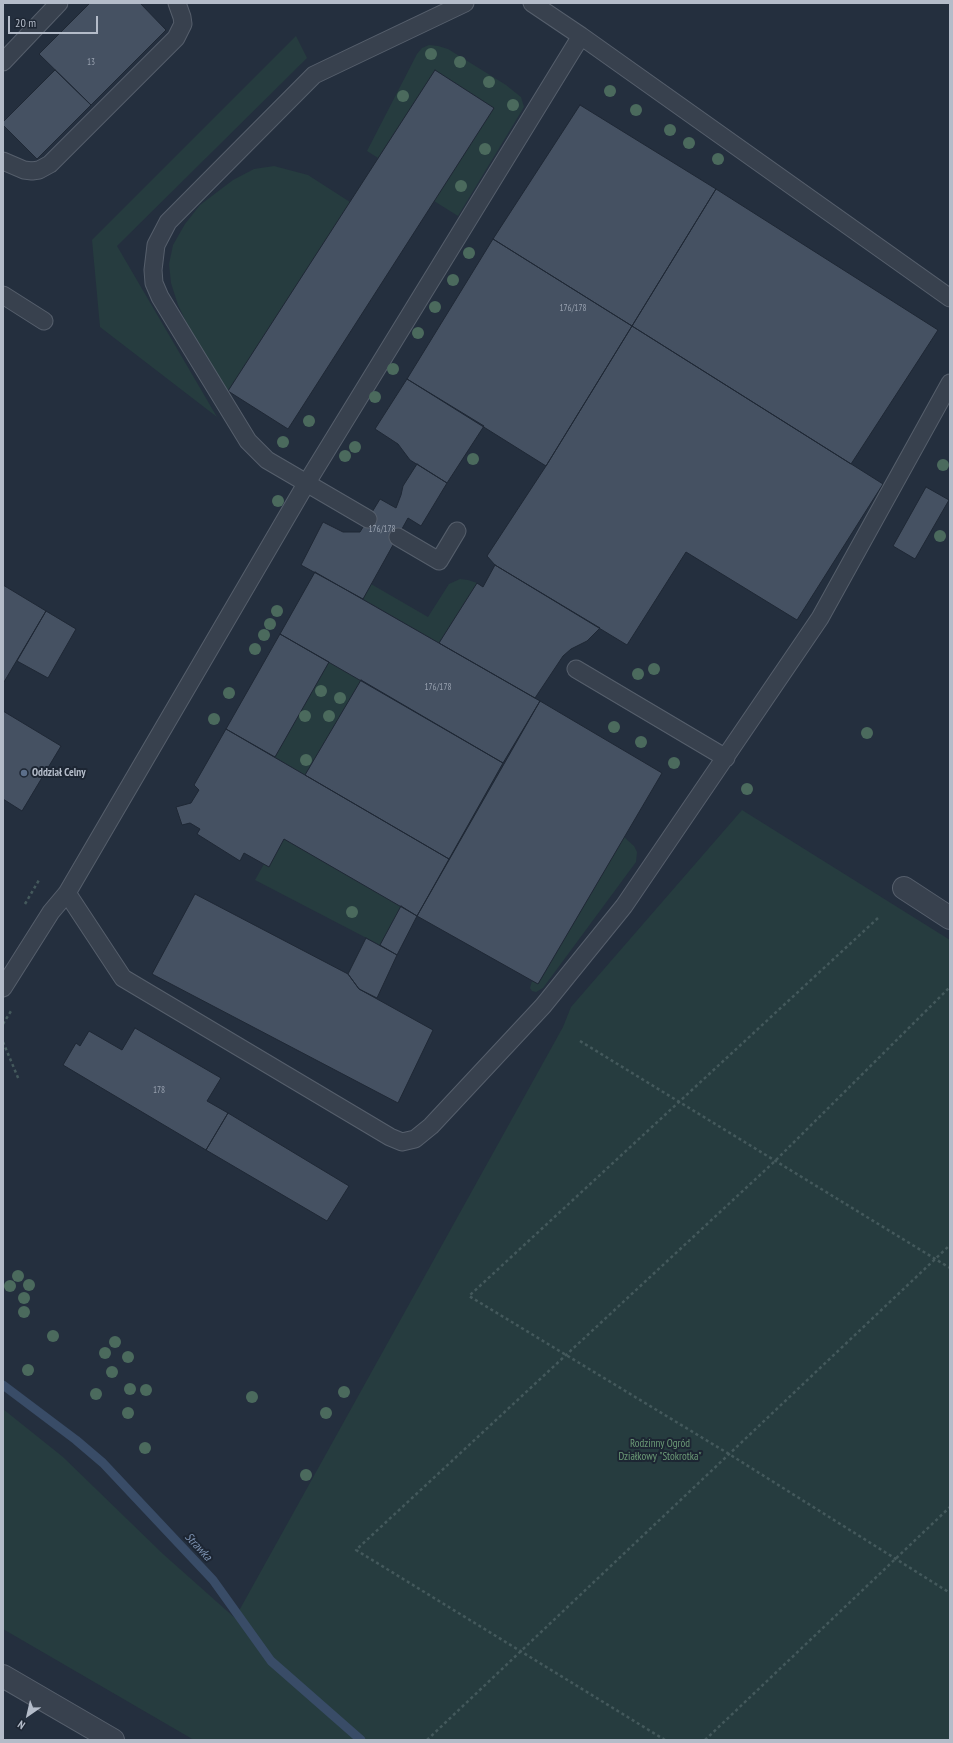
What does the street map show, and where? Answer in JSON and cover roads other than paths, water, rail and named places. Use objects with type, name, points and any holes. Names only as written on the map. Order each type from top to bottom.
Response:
[{"type":"street","points":[[904,888],[950,918]]},
{"type":"street","points":[[3,1676],[114,1740]]},
{"type":"lane","points":[[3,62],[59,3]]},
{"type":"lane","points":[[3,161],[24,170],[32,171],[39,170],[50,164],[176,38],[183,24],[177,3]]},
{"type":"lane","points":[[368,519],[267,460],[248,441],[160,298],[154,283],[153,270],[156,245],[168,222],[314,75],[465,3]]},
{"type":"lane","points":[[532,3],[581,36],[950,298]]},
{"type":"lane","points":[[3,988],[51,912],[67,892],[306,484],[581,36]]},
{"type":"lane","points":[[3,296],[44,320]]},
{"type":"lane","points":[[67,892],[123,978],[390,1137],[402,1142],[407,1142],[414,1138],[431,1126],[548,1001],[624,906],[820,618],[950,382]]},
{"type":"lane","points":[[398,537],[440,561],[457,531]]},
{"type":"lane","points":[[576,669],[726,758]]},
{"type":"waterway","name":"Strawka","points":[[3,1385],[76,1440],[103,1463],[213,1580],[271,1661],[361,1740]]},
{"type":"place","name":"Oddział Celny","points":[[24,773]]},
{"type":"park label","name":"Rodzinny Ogród Działkowy \"Stokrotka\"","points":[[660,1450]]}]
